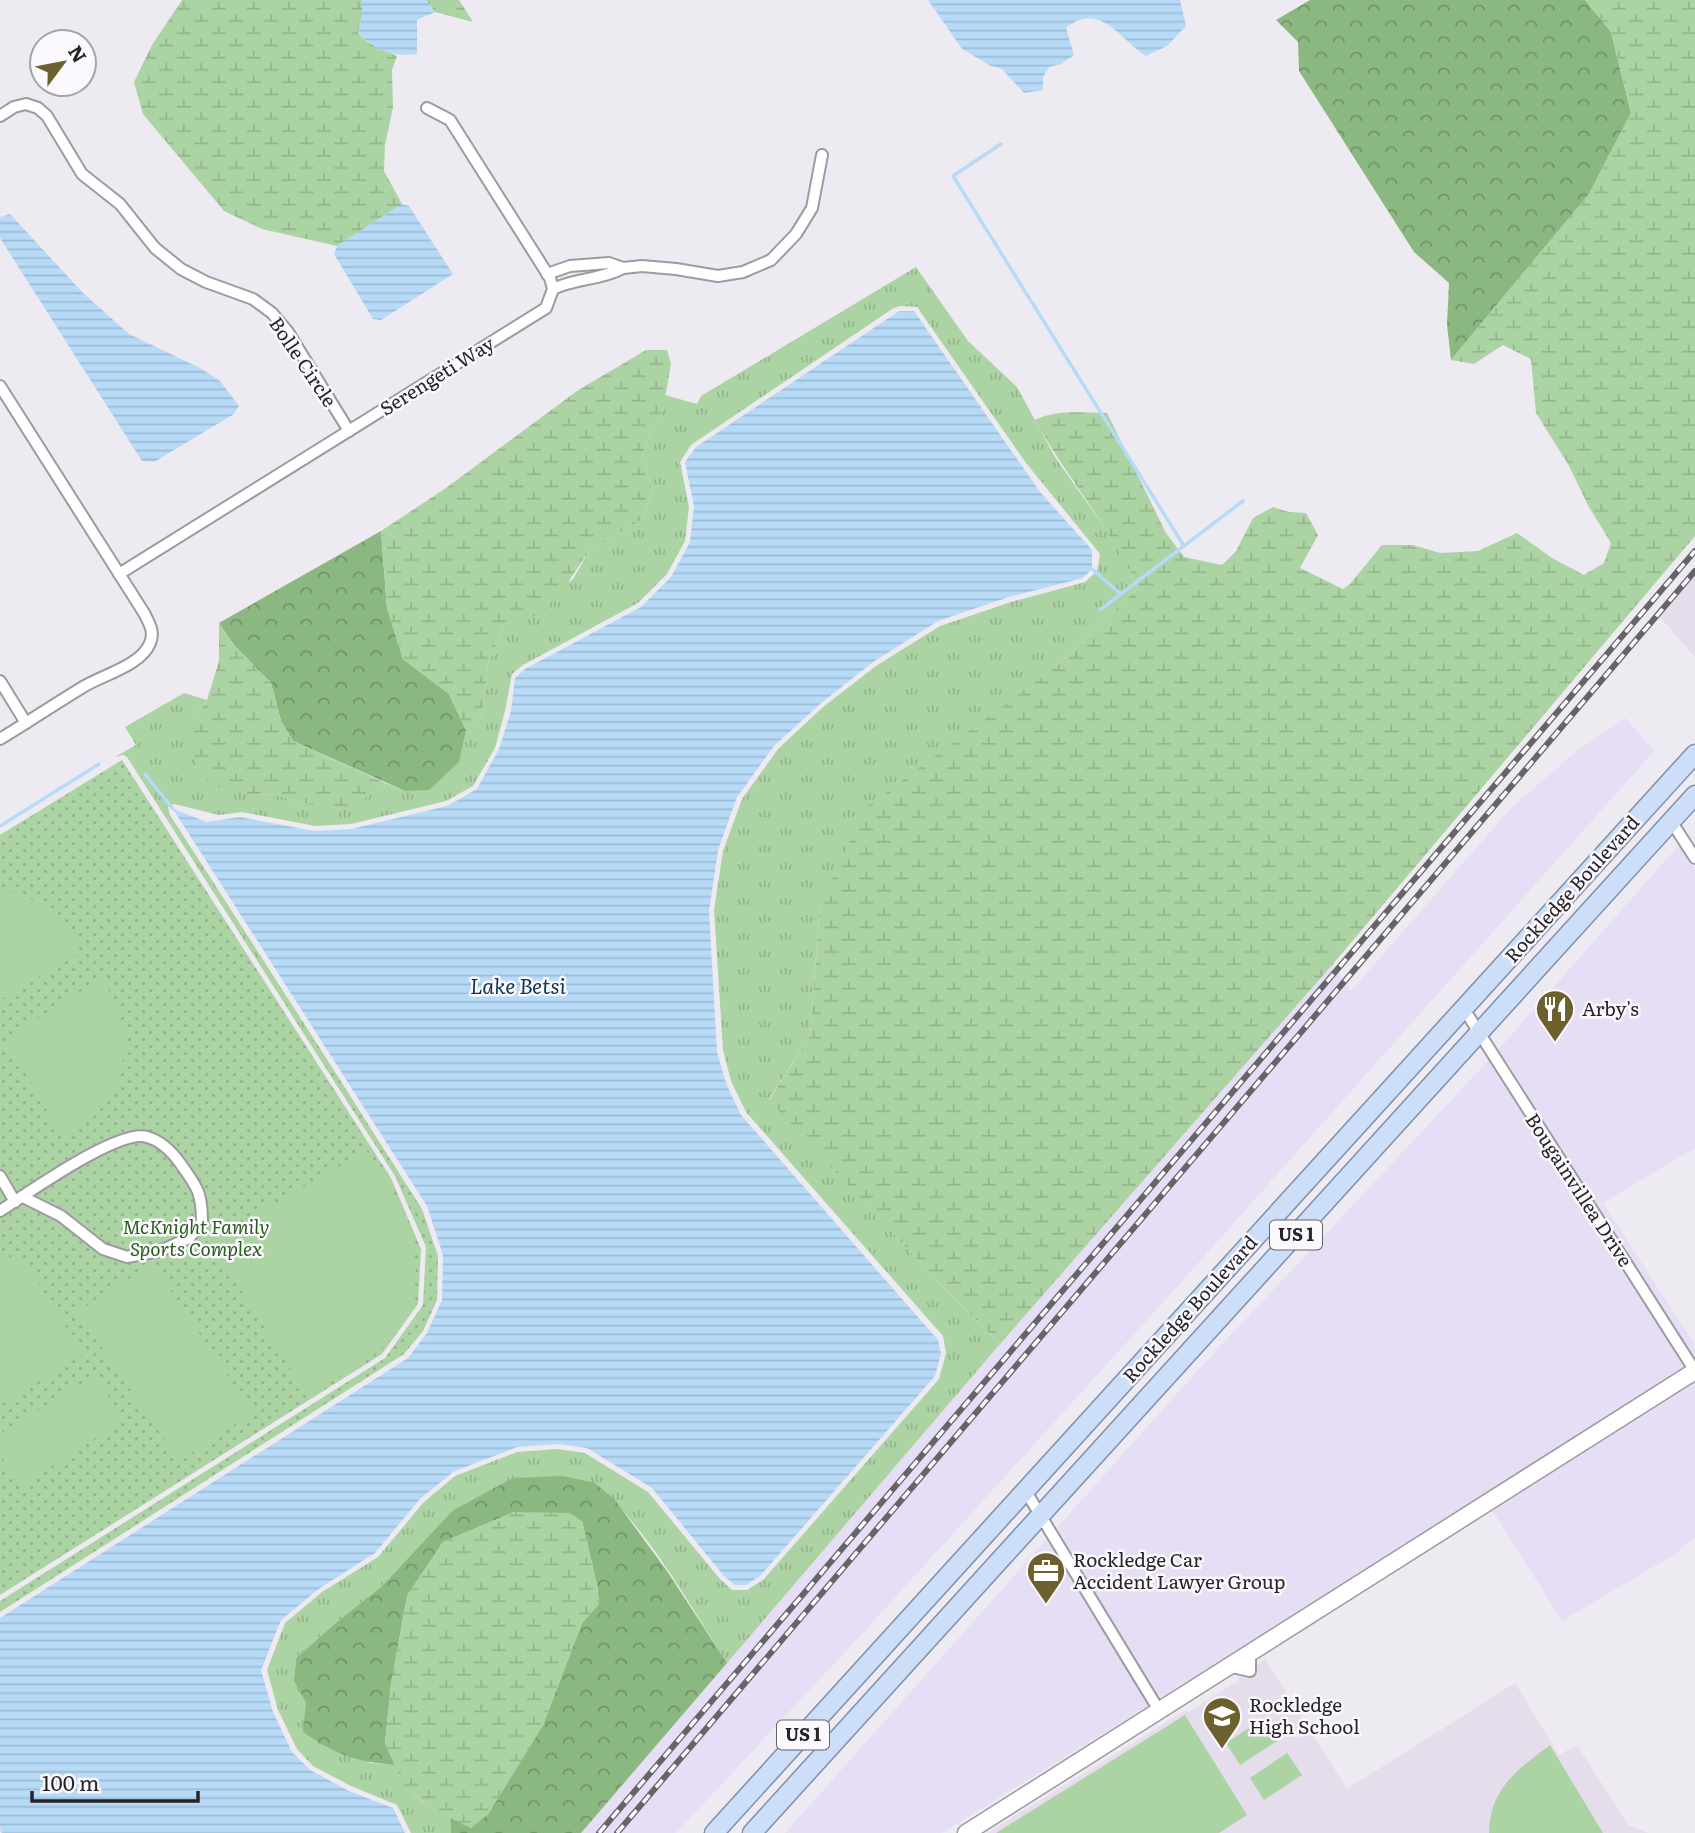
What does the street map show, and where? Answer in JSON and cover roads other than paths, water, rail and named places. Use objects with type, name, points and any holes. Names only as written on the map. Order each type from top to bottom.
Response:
[{"type":"main road","name":"Rockledge Boulevard","points":[[714,1833],[1695,754]]},
{"type":"main road","points":[[1671,821],[1670,802],[1681,769]]},
{"type":"main road","name":"Rockledge Boulevard","points":[[752,1833],[1695,795]]},
{"type":"main road","points":[[1256,1278],[1257,1254],[1266,1225]]},
{"type":"main road","points":[[1202,1338],[1208,1315],[1209,1288]]},
{"type":"main road","points":[[876,1696],[876,1675],[892,1636]]},
{"type":"main road","points":[[840,1736],[851,1707],[852,1694],[849,1684]]},
{"type":"street","name":"Bolle Circle","points":[[0,116],[14,107],[26,104],[38,108],[47,116],[82,174],[120,204],[155,248],[181,269],[206,282],[253,299],[272,313],[288,332],[349,431]]},
{"type":"street","points":[[426,108],[450,120],[547,274],[553,289],[564,284],[610,275],[623,268],[642,266],[718,276],[743,272],[771,260],[796,234],[812,208],[822,155]]},
{"type":"street","points":[[547,274],[570,266],[592,263],[609,263],[623,268]]},
{"type":"street","name":"Serengeti Way","points":[[119,574],[546,308],[553,289]]},
{"type":"street","points":[[0,386],[152,628],[150,644],[144,654],[110,675],[87,684],[0,739]]},
{"type":"street","points":[[0,681],[26,723]]},
{"type":"street","points":[[1671,821],[1695,858]]},
{"type":"street","name":"Bougainvillea Drive","points":[[1464,1009],[1695,1371]]},
{"type":"street","points":[[0,1176],[19,1200],[61,1216],[103,1248],[127,1257],[160,1251],[188,1238],[202,1222],[202,1200],[194,1184],[170,1150],[146,1136],[125,1138],[96,1151],[19,1200],[0,1211]]},
{"type":"street","points":[[966,1833],[1695,1371]]},
{"type":"street","points":[[1025,1490],[1160,1712]]},
{"type":"water","points":[[362,0],[426,0],[435,12],[417,20],[417,54],[400,55],[385,51],[358,33]]},
{"type":"water","points":[[928,0],[1180,0],[1186,26],[1167,46],[1146,56],[1099,20],[1089,18],[1078,21],[1066,28],[1074,55],[1061,64],[1049,67],[1043,77],[1043,90],[1024,93],[1002,69],[991,66],[962,49]]},
{"type":"water","points":[[402,204],[409,206],[453,274],[381,320],[373,319],[334,254],[337,246]]},
{"type":"water","points":[[10,214],[84,294],[129,334],[200,368],[220,381],[239,406],[234,414],[154,462],[142,461],[0,238],[0,217]]},
{"type":"water","name":"Lake Betsi","points":[[899,311],[914,311],[1040,492],[1092,550],[1092,569],[1083,578],[1009,597],[938,621],[873,662],[820,704],[774,746],[737,797],[718,850],[709,911],[717,1052],[726,1083],[741,1115],[938,1340],[941,1354],[935,1376],[760,1576],[746,1585],[735,1585],[724,1576],[652,1488],[587,1448],[558,1444],[517,1447],[453,1472],[420,1499],[375,1553],[320,1588],[281,1620],[261,1670],[273,1712],[292,1752],[310,1770],[349,1791],[393,1808],[405,1833],[2,1833],[0,1618],[408,1358],[427,1333],[442,1300],[443,1255],[427,1206],[173,809],[207,822],[240,817],[314,831],[351,829],[447,806],[477,789],[499,749],[511,711],[515,678],[525,669],[641,607],[671,577],[690,542],[694,506],[685,462],[696,447]]},
{"type":"waterway","points":[[1001,144],[953,176],[1184,546]]},
{"type":"waterway","points":[[1101,609],[1243,501]]},
{"type":"waterway","points":[[1092,569],[1121,594]]},
{"type":"waterway","points":[[0,826],[99,764]]},
{"type":"waterway","points":[[145,774],[173,809]]},
{"type":"railway","points":[[599,1833],[1695,551]]},
{"type":"railway","points":[[617,1833],[1695,571]]},
{"type":"place","name":"Arby's","points":[[1555,1043]]},
{"type":"place","name":"Rockledge Car Accident Lawyer Group","points":[[1046,1605]]},
{"type":"place","name":"Rockledge High School","points":[[1222,1750]]},
{"type":"park label","name":"McKnight Family Sports Complex","points":[[196,1238]]}]
